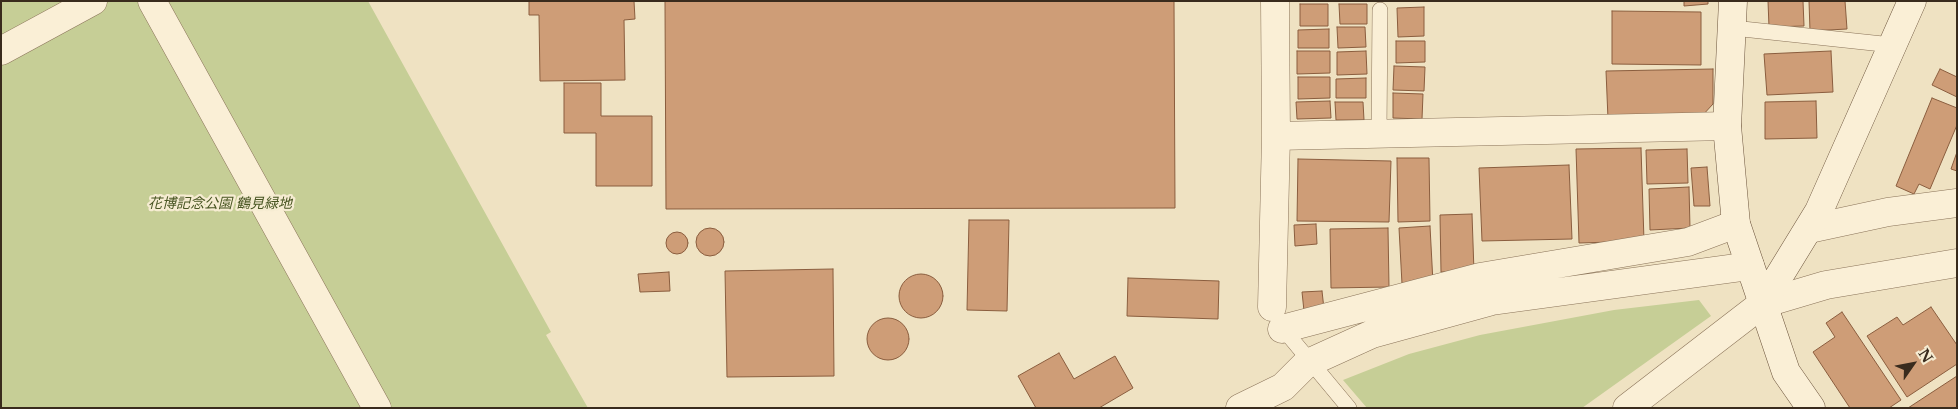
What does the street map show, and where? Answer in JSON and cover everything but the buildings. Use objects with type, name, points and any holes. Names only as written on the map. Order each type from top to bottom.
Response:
[{"type":"street","points":[[1,51],[93,1]]},
{"type":"street","points":[[152,1],[377,408]]},
{"type":"street","points":[[1275,1],[1277,318],[1480,277],[1688,242],[1736,224]]},
{"type":"street","points":[[1733,1],[1727,126],[1736,224],[1786,372],[1811,408]]},
{"type":"street","points":[[1627,408],[1762,304],[1819,211],[1912,1]]},
{"type":"street","points":[[1276,136],[1727,126]]},
{"type":"street","points":[[1809,229],[1888,212],[1957,203]]},
{"type":"street","points":[[1762,304],[1826,285],[1957,263]]},
{"type":"street","points":[[1240,408],[1283,387],[1306,364],[1372,334],[1492,301],[1750,266]]},
{"type":"lane","points":[[1379,134],[1380,10]]},
{"type":"lane","points":[[1733,28],[1892,45]]},
{"type":"lane","points":[[1277,318],[1310,362],[1349,408]]},
{"type":"green space","name":"花博記念公園 鶴見緑地","points":[[1,1],[368,1],[551,332],[546,335],[588,408],[1,408]]},
{"type":"green space","points":[[1699,300],[1711,316],[1582,408],[1367,408],[1343,380],[1409,354],[1480,335],[1614,310]]}]
